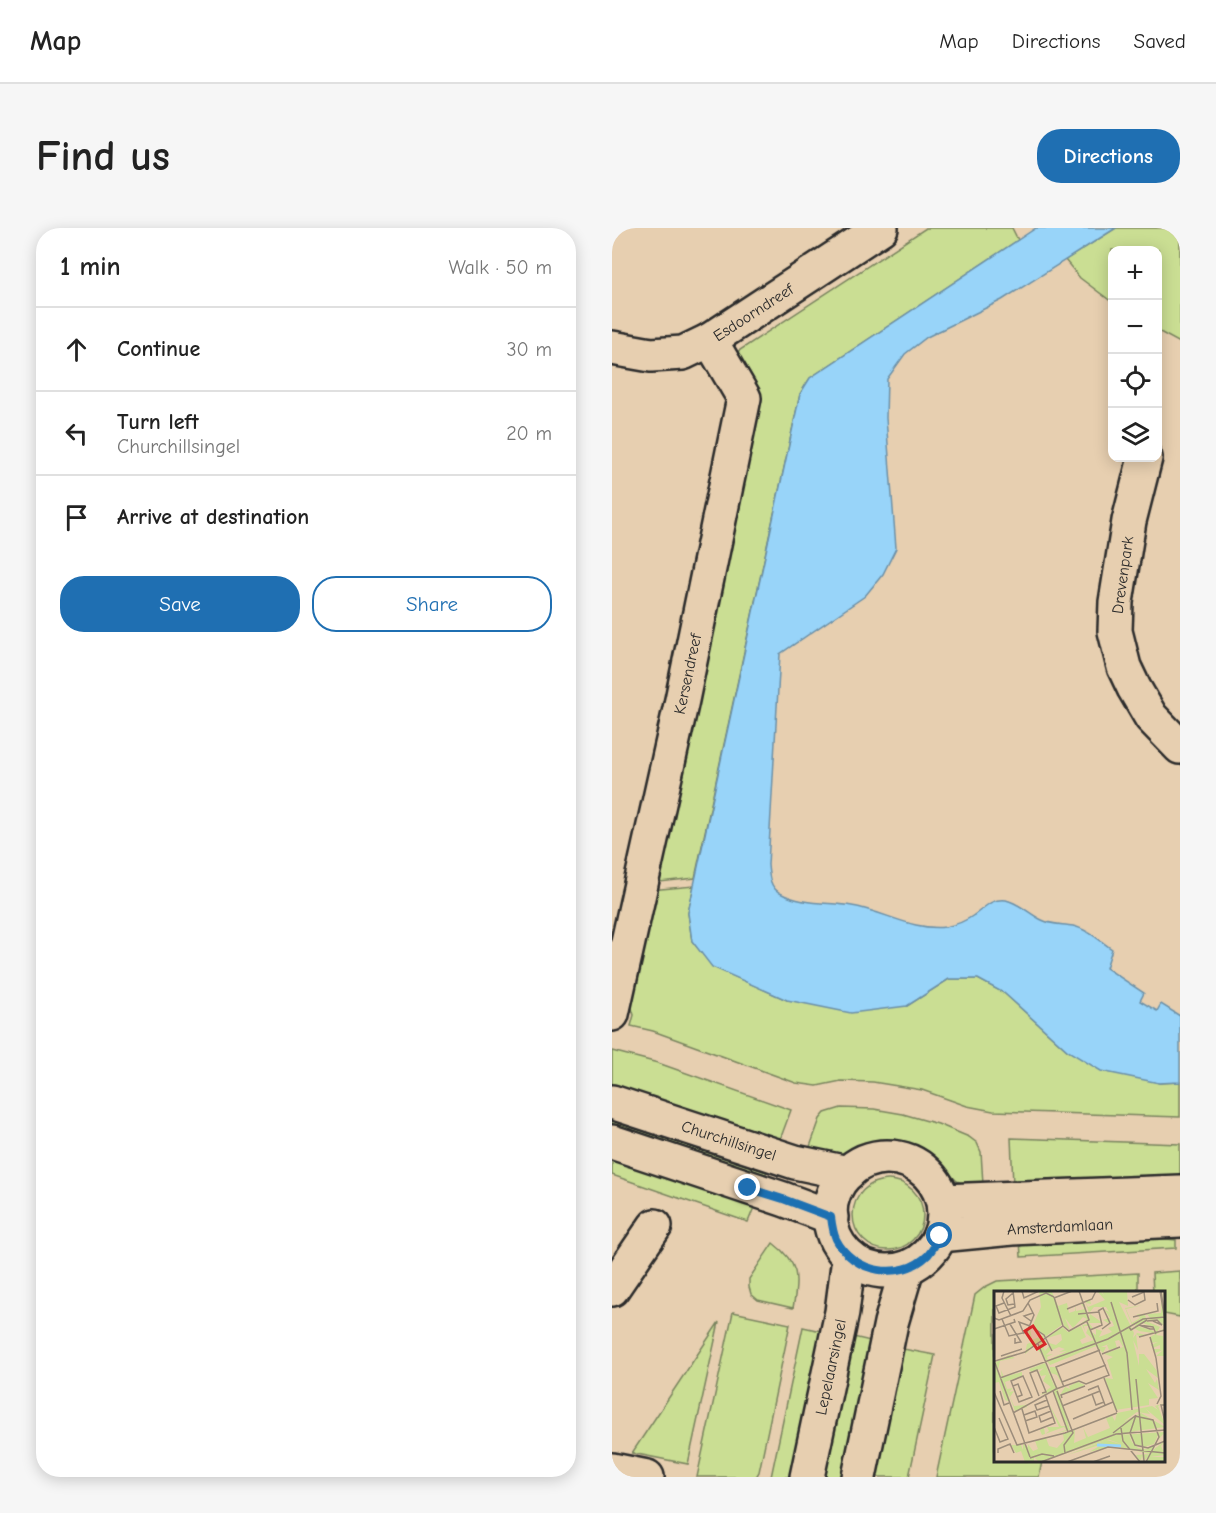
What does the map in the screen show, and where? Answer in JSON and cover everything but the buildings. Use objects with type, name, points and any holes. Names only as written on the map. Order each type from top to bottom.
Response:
[{"type":"street","name":"Esdoorndreef","points":[[612,348],[651,355],[683,353],[710,340],[881,228]]},
{"type":"street","name":"Kersendreef","points":[[612,1014],[682,700],[744,398],[710,340]]},
{"type":"street","name":"Drevenpark","points":[[1144,462],[1130,521],[1116,602],[1115,631],[1125,668],[1134,688],[1151,717],[1180,747]]},
{"type":"street","name":"Churchillsingel","points":[[612,1102],[795,1162],[848,1173]]},
{"type":"street","points":[[612,1142],[831,1217]]},
{"type":"street","points":[[884,1158],[913,1163],[928,1175],[943,1201],[944,1218],[935,1246],[927,1256],[907,1268],[892,1271],[876,1270],[862,1265],[849,1257],[836,1239],[832,1228],[831,1205],[840,1182],[856,1167],[874,1159],[884,1158]]},
{"type":"street","name":"Amsterdamlaan","points":[[943,1201],[1180,1192]]},
{"type":"street","name":"Amsterdamlaan","points":[[940,1236],[1012,1228],[1180,1220]]},
{"type":"street","points":[[612,1289],[655,1226]]},
{"type":"street","name":"Lepelaarsingel","points":[[807,1477],[842,1312],[849,1257]]},
{"type":"street","points":[[859,1477],[891,1323],[907,1268]]},
{"type":"street","points":[[612,1470],[647,1477]]},
{"type":"green space","points":[[926,228],[1012,228],[1018,240],[810,378],[800,394],[695,878],[651,883],[734,354]]},
{"type":"green space","points":[[1116,228],[1167,228],[1180,237],[1180,343],[1162,333],[1162,246],[1108,246],[1108,299],[1080,278],[1065,260]]},
{"type":"green space","points":[[694,886],[688,913],[692,941],[713,967],[787,1000],[907,1006],[949,979],[978,979],[1004,993],[1068,1051],[1159,1083],[1180,1082],[1180,1117],[993,1111],[967,1106],[922,1090],[873,1082],[841,1081],[817,1086],[796,1083],[653,1031],[631,1026],[634,1015],[628,995],[650,890]]},
{"type":"green space","points":[[612,1051],[658,1063],[791,1110],[778,1145],[612,1088]]},
{"type":"green space","points":[[841,1108],[874,1109],[903,1114],[938,1124],[969,1137],[977,1143],[981,1152],[983,1184],[968,1186],[957,1181],[931,1156],[911,1144],[898,1141],[872,1143],[837,1157],[807,1155],[820,1119],[825,1113]]},
{"type":"green space","points":[[612,1109],[770,1162],[763,1182],[612,1128]]},
{"type":"green space","points":[[1011,1138],[1180,1144],[1180,1180],[1013,1185]]},
{"type":"green space","points":[[612,1150],[757,1200],[748,1222],[612,1175]]},
{"type":"green space","points":[[895,1180],[908,1186],[917,1195],[921,1201],[923,1215],[921,1229],[913,1240],[902,1248],[881,1250],[863,1240],[855,1229],[853,1208],[863,1190],[874,1182]]},
{"type":"green space","points":[[1121,1234],[1176,1240],[1176,1248],[1021,1257],[1020,1239]]},
{"type":"green space","points":[[773,1243],[788,1257],[795,1271],[796,1288],[793,1308],[758,1300],[751,1294],[749,1279]]},
{"type":"green space","points":[[1180,1271],[1180,1317],[1165,1314],[1165,1291],[1153,1291],[1152,1273]]},
{"type":"green space","points":[[1138,1273],[1138,1291],[994,1291],[994,1462],[1042,1462],[1039,1477],[936,1477],[975,1295],[997,1281]]},
{"type":"green space","points":[[733,1312],[790,1324],[759,1472],[756,1477],[697,1477]]},
{"type":"green space","points":[[719,1322],[688,1464],[632,1453]]},
{"type":"green space","points":[[803,1327],[826,1332],[796,1477],[771,1477]]},
{"type":"green space","points":[[845,1335],[879,1343],[851,1477],[815,1477]]},
{"type":"green space","points":[[898,1348],[935,1355],[909,1477],[871,1477]]},
{"type":"water","points":[[1036,228],[1116,228],[1002,300],[927,337],[905,354],[887,379],[886,418],[896,548],[883,574],[865,596],[780,654],[769,874],[774,888],[788,897],[864,909],[921,926],[945,927],[956,924],[971,917],[992,902],[1006,900],[1046,922],[1083,930],[1112,949],[1106,968],[1144,993],[1140,1001],[1157,1011],[1161,1004],[1180,1016],[1180,1082],[1159,1083],[1101,1071],[1068,1051],[1004,993],[978,979],[949,979],[907,1006],[851,1013],[787,1000],[712,967],[692,941],[688,913],[800,394],[810,378]]},
{"type":"route","points":[[748,1188],[831,1217],[832,1228],[842,1249],[849,1257],[876,1270],[892,1271],[918,1263],[927,1256],[940,1236]]}]
